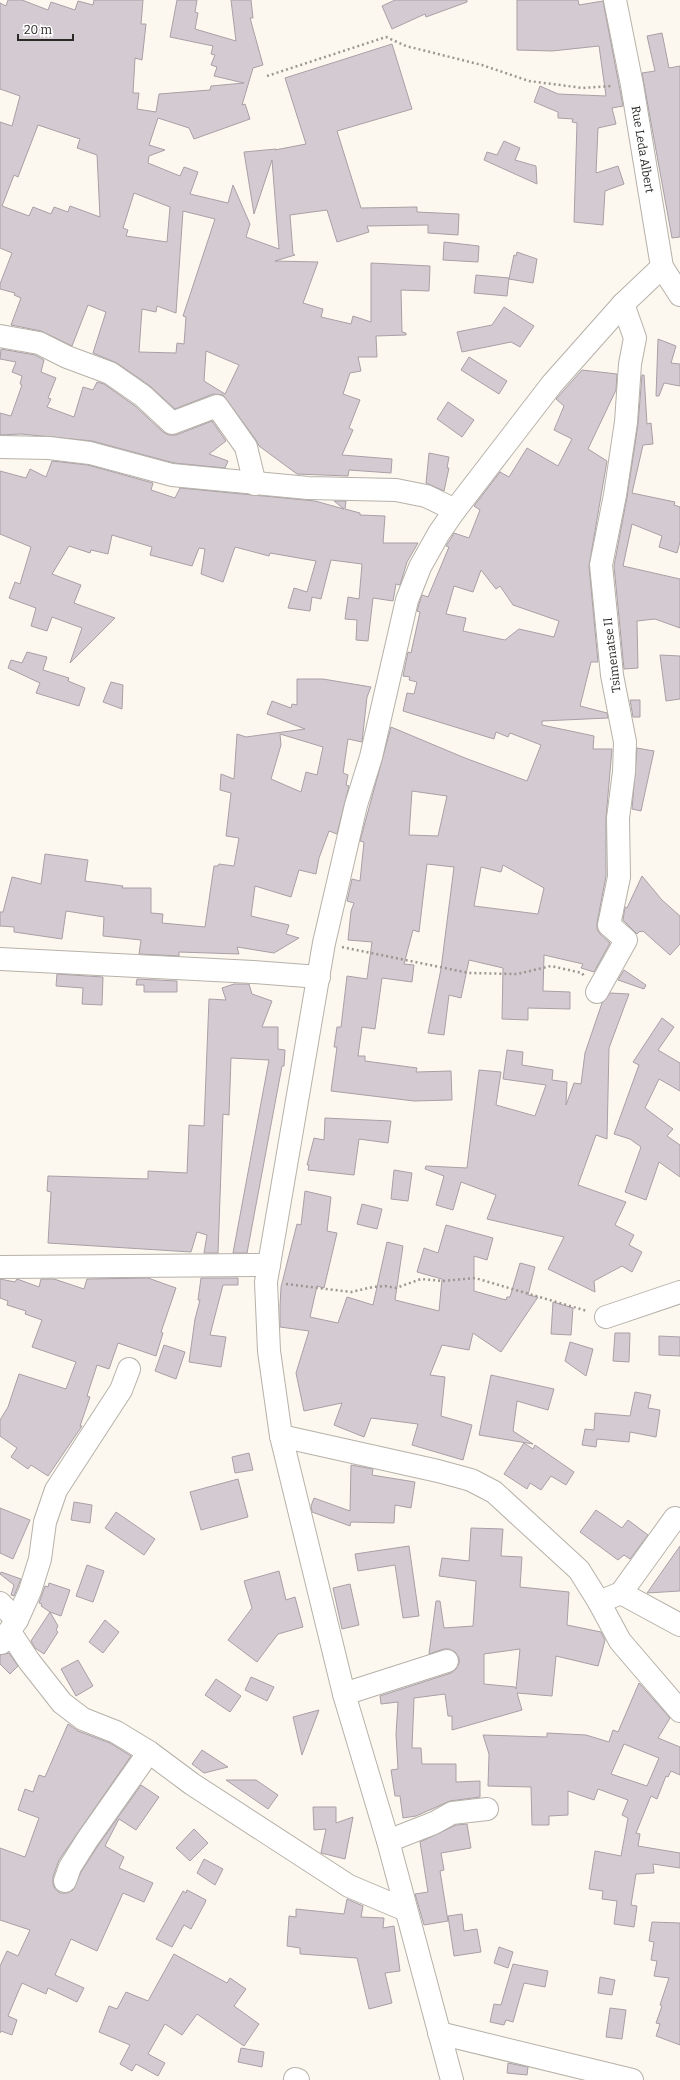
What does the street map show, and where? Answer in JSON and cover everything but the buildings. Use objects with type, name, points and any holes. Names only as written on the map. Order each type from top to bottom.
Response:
[{"type":"street","name":"Rue Leda Albert","points":[[615,0],[632,85],[662,267],[680,295]]},
{"type":"street","points":[[452,2080],[388,1841],[344,1694],[282,1436],[269,1351],[267,1273],[324,943],[356,805],[371,757],[407,600],[420,567],[439,533],[455,510],[552,384],[623,304],[662,267]]},
{"type":"street","name":"Tsimenatse II","points":[[598,992],[626,940],[609,924],[619,877],[618,818],[624,772],[625,742],[612,675],[601,565],[615,496],[626,422],[630,364],[635,338],[623,304]]},
{"type":"street","points":[[0,336],[39,343],[67,357],[110,373],[143,396],[172,423],[217,406],[246,447],[255,484]]},
{"type":"street","points":[[0,447],[49,448],[90,453],[172,476],[308,488],[396,490],[426,496],[455,510]]},
{"type":"street","points":[[0,959],[253,972],[319,977]]},
{"type":"street","points":[[0,1267],[267,1273]]},
{"type":"street","points":[[606,1317],[680,1292]]},
{"type":"street","points":[[9,1632],[40,1559],[45,1522],[56,1490],[120,1390],[129,1369]]},
{"type":"street","points":[[282,1436],[438,1471],[471,1480],[494,1492],[579,1570],[599,1602],[620,1641],[680,1711]]},
{"type":"street","points":[[599,1602],[621,1593],[675,1518]]},
{"type":"street","points":[[621,1593],[680,1625]]},
{"type":"street","points":[[0,1603],[9,1632],[29,1661],[62,1703],[83,1719],[116,1732],[149,1752],[192,1784],[349,1886],[406,1910]]},
{"type":"street","points":[[344,1694],[447,1661]]},
{"type":"street","points":[[65,1881],[70,1867],[149,1752]]},
{"type":"street","points":[[388,1841],[434,1823],[452,1813],[487,1809]]},
{"type":"street","points":[[439,2033],[632,2080]]},
{"type":"path","points":[[268,76],[386,37],[406,46],[482,65],[529,81],[583,88],[632,85]]},
{"type":"path","points":[[324,943],[469,974],[517,974],[551,966],[582,973],[598,992]]},
{"type":"path","points":[[267,1273],[351,1292],[373,1287],[385,1286],[396,1288],[422,1279],[443,1281],[475,1278],[606,1317]]}]
